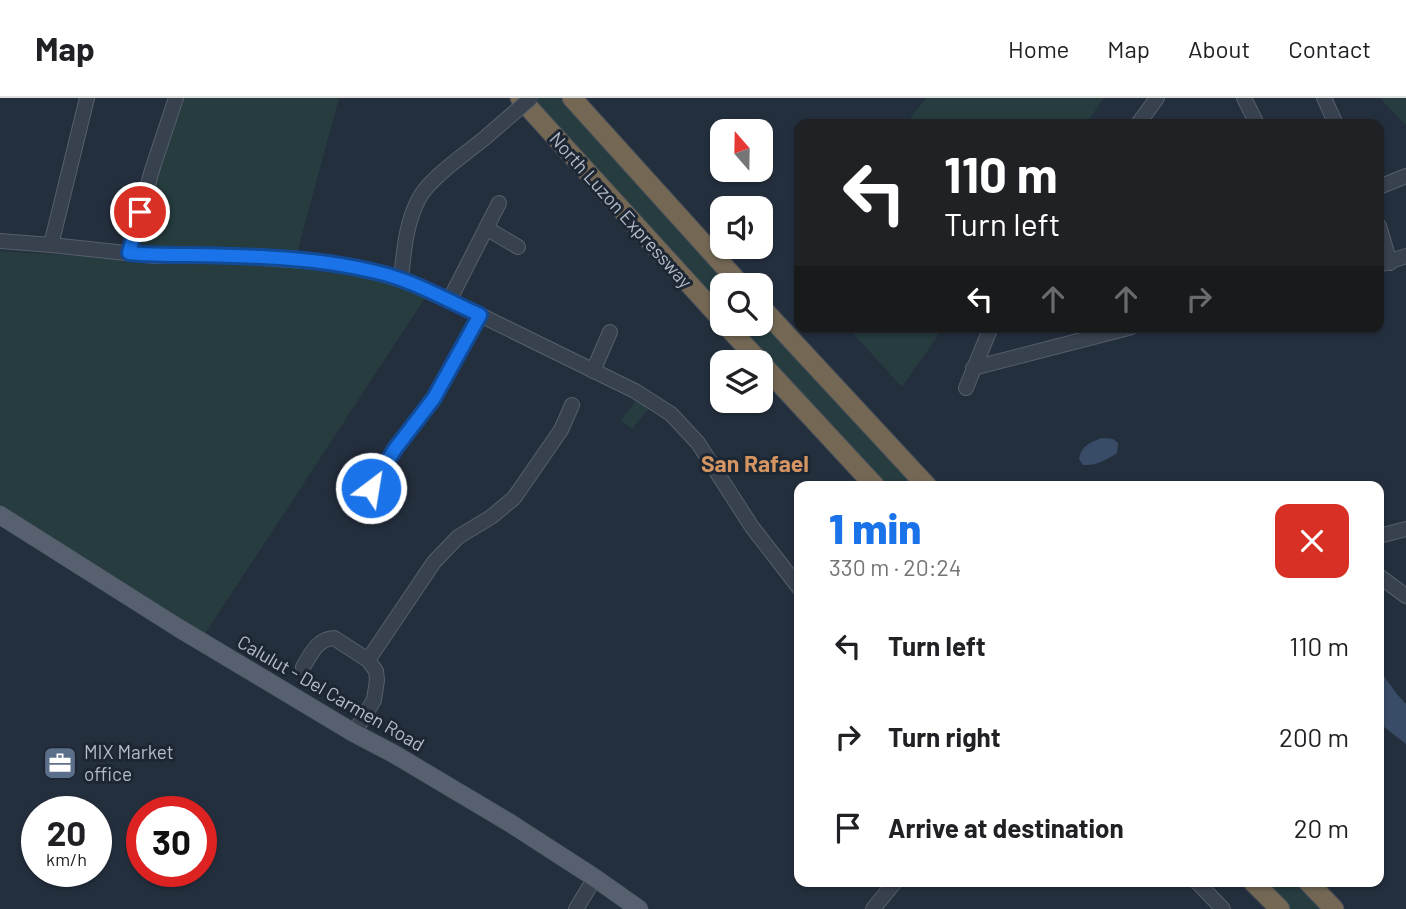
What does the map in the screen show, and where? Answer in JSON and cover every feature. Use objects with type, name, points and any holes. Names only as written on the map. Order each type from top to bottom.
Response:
[{"type":"highway","name":"North Luzon Expressway","points":[[520,98],[710,307]]},
{"type":"highway","name":"North Luzon Expressway","points":[[572,98],[730,273]]},
{"type":"highway","points":[[773,320],[922,481]]},
{"type":"highway","name":"North Luzon Expressway","points":[[737,336],[749,350]]},
{"type":"highway","name":"North Luzon Expressway","points":[[773,376],[870,481]]},
{"type":"highway","points":[[1258,887],[1280,909]]},
{"type":"highway","points":[[1313,887],[1334,909]]},
{"type":"main road","name":"Calulut - Del Carmen Road","points":[[0,515],[177,627],[499,816],[639,909]]},
{"type":"street","points":[[51,244],[87,98]]},
{"type":"street","points":[[129,253],[176,98]]},
{"type":"street","points":[[401,279],[408,227],[422,194],[430,184],[531,98]]},
{"type":"street","points":[[1142,119],[1157,98]]},
{"type":"street","points":[[1244,98],[1254,119]]},
{"type":"street","points":[[1324,98],[1334,119]]},
{"type":"street","points":[[1384,185],[1406,176]]},
{"type":"street","points":[[449,301],[499,203]]},
{"type":"street","points":[[486,228],[518,247]]},
{"type":"street","points":[[0,241],[155,256],[235,256],[319,262],[349,266],[401,279],[593,371],[645,397],[671,414],[698,443],[752,527],[794,581]]},
{"type":"street","points":[[1384,264],[1406,256]]},
{"type":"street","points":[[371,488],[395,449],[434,398],[480,315]]},
{"type":"street","points":[[593,371],[610,332]]},
{"type":"street","points":[[966,388],[988,333]]},
{"type":"street","points":[[973,368],[1109,333]]},
{"type":"street","points":[[368,660],[434,562],[458,537],[491,517],[514,498],[561,430],[572,405]]},
{"type":"street","points":[[1384,535],[1406,529]]},
{"type":"street","points":[[1384,580],[1406,596]]},
{"type":"street","points":[[303,667],[315,647],[329,638],[334,638],[368,660],[376,671],[377,694],[354,733]]},
{"type":"street","points":[[576,909],[595,878]]},
{"type":"street","points":[[873,909],[891,887]]},
{"type":"street","points":[[1202,887],[1223,909]]},
{"type":"green space","points":[[170,98],[339,98],[297,253],[136,245]]},
{"type":"green space","points":[[526,98],[560,98],[718,273],[710,273],[710,298]]},
{"type":"green space","points":[[926,98],[1104,98],[1089,119],[910,119]]},
{"type":"green space","points":[[1380,98],[1406,98],[1406,125]]},
{"type":"green space","points":[[0,251],[347,270],[386,278],[427,295],[205,634],[0,510]]},
{"type":"green space","points":[[773,333],[911,481],[877,481],[773,367],[773,350],[757,350],[744,336],[773,336]]},
{"type":"green space","points":[[852,333],[940,333],[902,387]]},
{"type":"green space","points":[[637,399],[649,408],[632,429],[621,420]]},
{"type":"green space","points":[[1266,887],[1300,887],[1322,909],[1287,909]]},
{"type":"water","points":[[1102,438],[1113,439],[1118,443],[1117,453],[1097,463],[1083,465],[1079,459],[1084,448]]},
{"type":"water","points":[[1384,676],[1406,704],[1406,744],[1384,727]]},
{"type":"place","name":"MIX Market office","points":[[60,763]]},
{"type":"district","name":"San Rafael","points":[[755,464]]},
{"type":"route","points":[[140,212],[129,253],[155,256],[235,256],[349,266],[401,279],[480,315],[434,398],[404,436],[371,488]]}]
